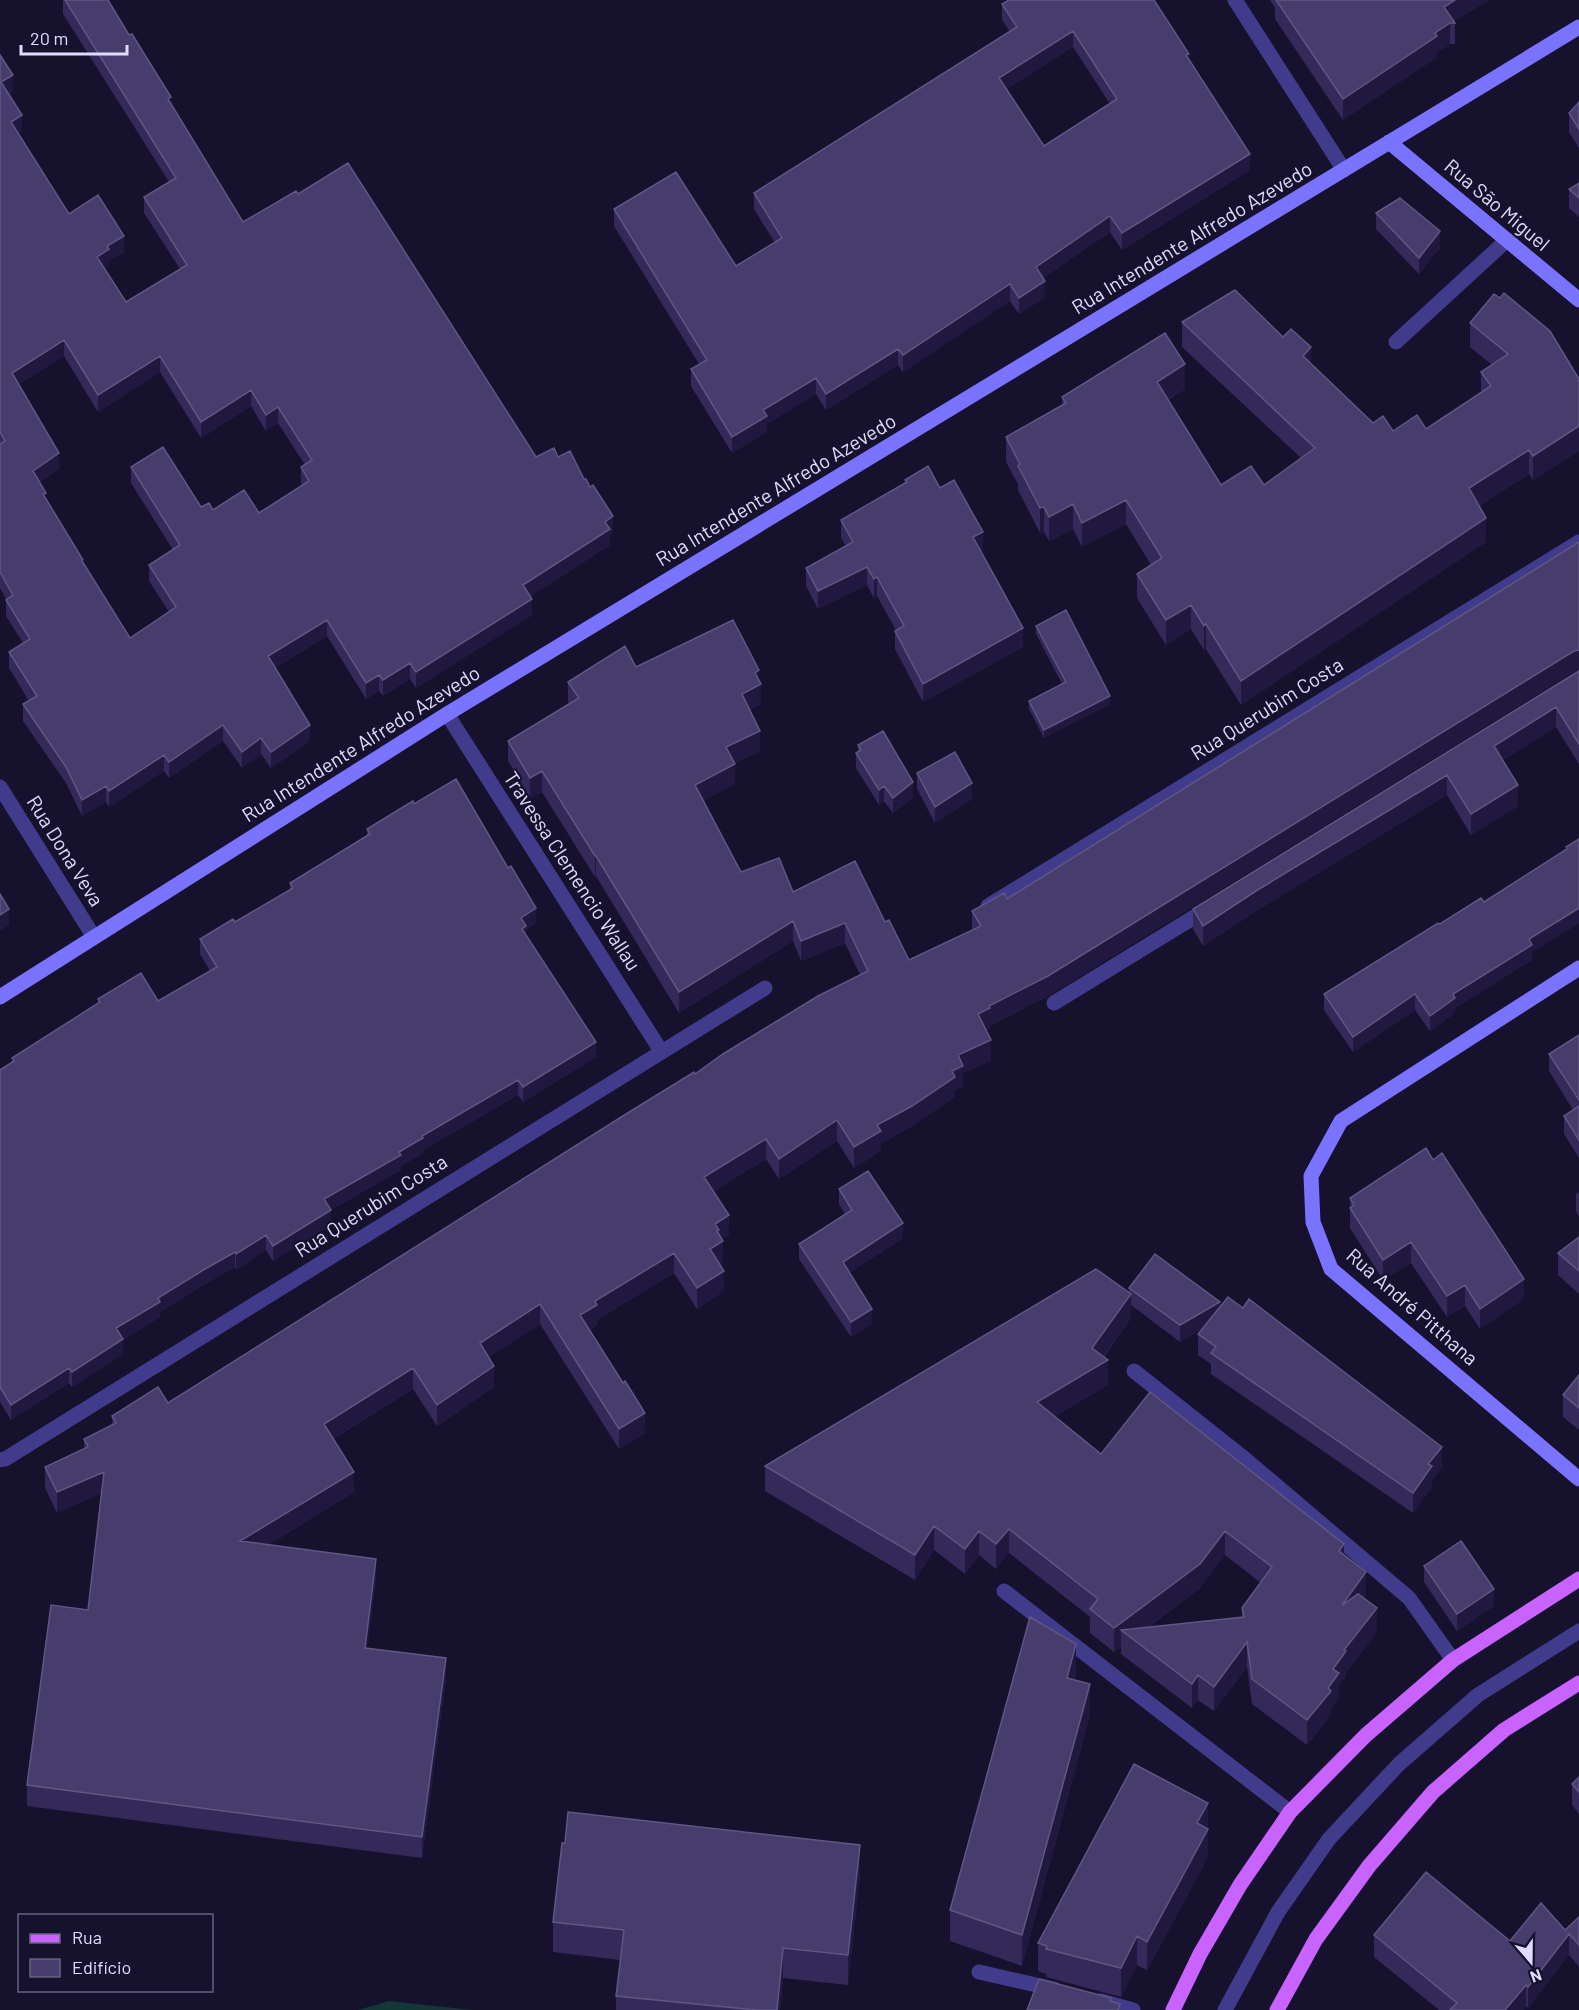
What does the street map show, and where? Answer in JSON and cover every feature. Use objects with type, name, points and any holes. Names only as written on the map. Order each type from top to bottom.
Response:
[{"type":"main road","points":[[1173,2010],[1200,1954],[1240,1885],[1290,1812],[1366,1735],[1453,1660],[1579,1579]]},
{"type":"main road","points":[[1277,2010],[1316,1939],[1368,1866],[1433,1792],[1504,1730],[1579,1683]]},
{"type":"street","points":[[1235,0],[1344,170]]},
{"type":"street","name":"Rua Intendente Alfredo Azevedo","points":[[0,997],[447,714],[1579,27]]},
{"type":"street","name":"Rua São Miguel","points":[[1389,142],[1579,300]]},
{"type":"street","points":[[1396,342],[1507,240]]},
{"type":"street","name":"Rua Querubim Costa","points":[[978,913],[1579,542]]},
{"type":"street","name":"Travessa Clemencio Wallau","points":[[447,714],[661,1051]]},
{"type":"street","name":"Rua Dona Veva","points":[[0,787],[94,937]]},
{"type":"street","points":[[1054,1003],[1217,903]]},
{"type":"street","name":"Rua André Pitthana","points":[[1579,969],[1341,1121],[1311,1176],[1313,1222],[1331,1269],[1579,1479]]},
{"type":"street","name":"Rua Querubim Costa","points":[[0,1460],[765,988]]},
{"type":"street","points":[[1134,1371],[1245,1460],[1409,1598],[1453,1660]]},
{"type":"street","points":[[1004,1591],[1290,1812]]},
{"type":"street","points":[[1225,2010],[1278,1912],[1329,1839],[1400,1764],[1478,1695],[1579,1631]]},
{"type":"street","points":[[979,1972],[1066,1992]]},
{"type":"street","points":[[1088,1998],[1133,2010]]},
{"type":"green space","points":[[389,2001],[473,2010],[358,2010]]},
{"type":"building","points":[[65,0],[108,0],[171,97],[168,99],[243,222],[296,191],[298,194],[348,163],[536,457],[554,448],[558,457],[570,451],[584,479],[590,487],[593,485],[613,516],[605,522],[610,529],[523,585],[532,599],[416,672],[410,663],[383,680],[379,675],[366,683],[327,620],[268,656],[310,725],[271,752],[261,738],[242,752],[223,725],[169,762],[164,755],[109,791],[106,786],[82,800],[66,767],[23,704],[37,696],[9,652],[30,639],[6,600],[13,595],[0,572],[0,444],[5,441],[0,432],[0,55],[13,75],[1,82],[22,115],[11,122],[69,214],[98,195],[124,236],[107,246],[109,249],[97,257],[126,302],[187,265],[144,197],[176,178]],"holes":[[[64,340],[98,395],[160,356],[201,422],[251,390],[266,415],[278,407],[312,460],[301,467],[309,481],[259,513],[244,490],[213,510],[209,503],[201,507],[163,447],[131,467],[180,545],[149,565],[176,607],[130,638],[43,494],[46,493],[33,471],[59,453],[12,373]]]},
{"type":"building","points":[[1009,0],[1154,0],[1189,54],[1186,55],[1250,154],[1122,233],[1110,216],[1036,267],[1045,281],[1019,298],[1010,284],[903,355],[898,349],[826,394],[816,378],[763,410],[767,416],[732,437],[691,369],[707,360],[614,209],[676,172],[736,266],[782,238],[754,193],[1017,27],[1002,4]],"holes":[[[1073,31],[1117,99],[1044,146],[999,78]]]},
{"type":"building","points":[[1276,0],[1455,0],[1444,7],[1455,23],[1450,23],[1435,33],[1437,36],[1343,99]]},
{"type":"building","points":[[1579,102],[1579,129],[1569,113]]},
{"type":"building","points":[[1579,183],[1579,198],[1569,189]]},
{"type":"building","points":[[1400,198],[1440,231],[1419,258],[1376,213]]},
{"type":"building","points":[[1235,290],[1283,337],[1291,329],[1311,347],[1303,356],[1373,423],[1383,416],[1393,431],[1417,415],[1426,429],[1491,386],[1481,372],[1508,354],[1470,323],[1494,294],[1500,298],[1504,293],[1550,331],[1579,379],[1579,426],[1533,456],[1529,450],[1469,488],[1486,518],[1241,681],[1206,624],[1204,626],[1191,605],[1166,620],[1137,574],[1162,558],[1126,500],[1082,523],[1073,504],[1049,517],[1044,507],[1040,508],[1006,437],[1066,403],[1062,397],[1165,333],[1185,364],[1157,382],[1221,485],[1251,466],[1264,485],[1315,448],[1182,322]]},
{"type":"building","points":[[928,466],[940,488],[954,480],[983,532],[973,537],[1023,628],[923,684],[895,631],[904,626],[877,577],[874,579],[867,567],[818,591],[806,568],[853,542],[841,520],[907,482],[905,480]]},
{"type":"building","points":[[1579,542],[1579,650],[1048,976],[989,1006],[990,1008],[978,1014],[991,1040],[958,1055],[963,1066],[952,1071],[955,1077],[912,1106],[877,1125],[881,1131],[854,1147],[837,1120],[779,1159],[766,1139],[704,1177],[729,1215],[715,1224],[723,1241],[710,1249],[724,1271],[697,1288],[674,1253],[595,1301],[597,1305],[580,1315],[645,1413],[619,1429],[540,1304],[480,1343],[494,1366],[437,1405],[413,1368],[324,1424],[354,1472],[240,1541],[376,1559],[365,1648],[446,1658],[422,1837],[27,1785],[51,1605],[88,1610],[104,1472],[57,1492],[45,1467],[88,1447],[84,1439],[116,1423],[112,1416],[158,1387],[168,1403],[626,1114],[694,1072],[695,1074],[723,1054],[818,996],[868,971],[845,923],[801,941],[793,921],[679,992],[542,771],[530,778],[508,741],[579,698],[568,682],[625,646],[636,667],[733,620],[759,670],[755,673],[761,684],[742,694],[760,731],[726,747],[735,764],[695,785],[741,872],[779,858],[793,892],[855,861],[885,922],[889,920],[909,960],[981,926],[972,911],[1004,893],[1007,899]]},
{"type":"building","points":[[1066,610],[1110,696],[1044,730],[1029,701],[1066,682],[1036,626]]},
{"type":"building","points":[[1579,671],[1579,744],[1556,707],[1494,746],[1518,785],[1471,814],[1447,775],[1256,891],[1203,926],[1193,909]]},
{"type":"building","points":[[883,731],[913,782],[893,798],[884,786],[879,790],[856,753],[861,750],[858,745]]},
{"type":"building","points":[[955,752],[972,783],[935,807],[917,773]]},
{"type":"building","points":[[456,779],[508,868],[511,866],[536,908],[521,918],[526,926],[522,929],[596,1042],[523,1087],[518,1080],[422,1136],[423,1138],[399,1152],[401,1155],[324,1199],[331,1210],[273,1246],[266,1235],[158,1298],[160,1302],[116,1328],[123,1339],[72,1372],[69,1368],[11,1405],[0,1387],[0,1070],[14,1061],[12,1058],[100,1002],[98,999],[141,973],[158,1001],[217,967],[200,939],[233,919],[235,922],[293,888],[290,883],[370,834],[367,829],[413,801],[414,804]]},
{"type":"building","points":[[1579,839],[1579,908],[1529,939],[1532,945],[1453,994],[1455,998],[1430,1016],[1415,994],[1353,1037],[1324,994],[1481,898],[1484,902]]},
{"type":"building","points":[[0,894],[9,909],[0,915]]},
{"type":"building","points":[[1579,1035],[1579,1100],[1549,1054]]},
{"type":"building","points":[[1579,1106],[1579,1140],[1564,1116]]},
{"type":"building","points":[[1426,1148],[1433,1160],[1442,1153],[1524,1279],[1480,1309],[1465,1285],[1447,1296],[1411,1242],[1383,1260],[1350,1208],[1354,1205],[1350,1198]]},
{"type":"building","points":[[868,1171],[903,1223],[843,1262],[872,1309],[851,1322],[799,1244],[852,1210],[839,1189]]},
{"type":"building","points":[[1579,1237],[1579,1271],[1558,1253]]},
{"type":"building","points":[[1155,1254],[1220,1302],[1180,1325],[1129,1288]]},
{"type":"building","points":[[1096,1269],[1131,1294],[1092,1348],[1108,1360],[1037,1402],[1101,1454],[1150,1392],[1344,1544],[1339,1551],[1366,1572],[1342,1605],[1358,1594],[1377,1608],[1344,1650],[1346,1651],[1333,1669],[1339,1673],[1328,1688],[1331,1691],[1307,1720],[1252,1679],[1247,1642],[1214,1687],[1198,1675],[1192,1684],[1121,1630],[1244,1617],[1242,1608],[1272,1567],[1225,1531],[1200,1564],[1114,1628],[1090,1609],[1098,1599],[1009,1529],[996,1544],[979,1531],[965,1549],[934,1526],[915,1555],[765,1466]]},
{"type":"building","points":[[1228,1297],[1243,1308],[1249,1299],[1442,1447],[1428,1464],[1432,1466],[1413,1493],[1211,1353],[1216,1347],[1198,1334]]},
{"type":"building","points":[[1579,1375],[1579,1408],[1563,1395]]},
{"type":"building","points":[[1461,1541],[1494,1589],[1457,1614],[1424,1566]]},
{"type":"building","points":[[1030,1617],[1076,1644],[1067,1678],[1090,1684],[1022,1935],[950,1910]]},
{"type":"building","points":[[1134,1764],[1208,1803],[1197,1823],[1208,1829],[1147,1942],[1137,1936],[1121,1968],[1046,1949],[1047,1946],[1038,1943]]},
{"type":"building","points":[[1579,1777],[1579,1792],[1572,1784]]},
{"type":"building","points":[[568,1812],[860,1845],[848,1955],[783,1948],[777,2010],[756,2010],[616,1996],[624,1930],[553,1922]]},
{"type":"building","points":[[1426,1872],[1510,1941],[1541,1903],[1565,1930],[1579,1917],[1579,1945],[1569,1934],[1528,1987],[1526,1985],[1505,2010],[1450,2010],[1457,2003],[1374,1935]]},
{"type":"building","points":[[1039,1979],[1111,1998],[1110,2001],[1120,2004],[1118,2010],[1027,2010]]}]
